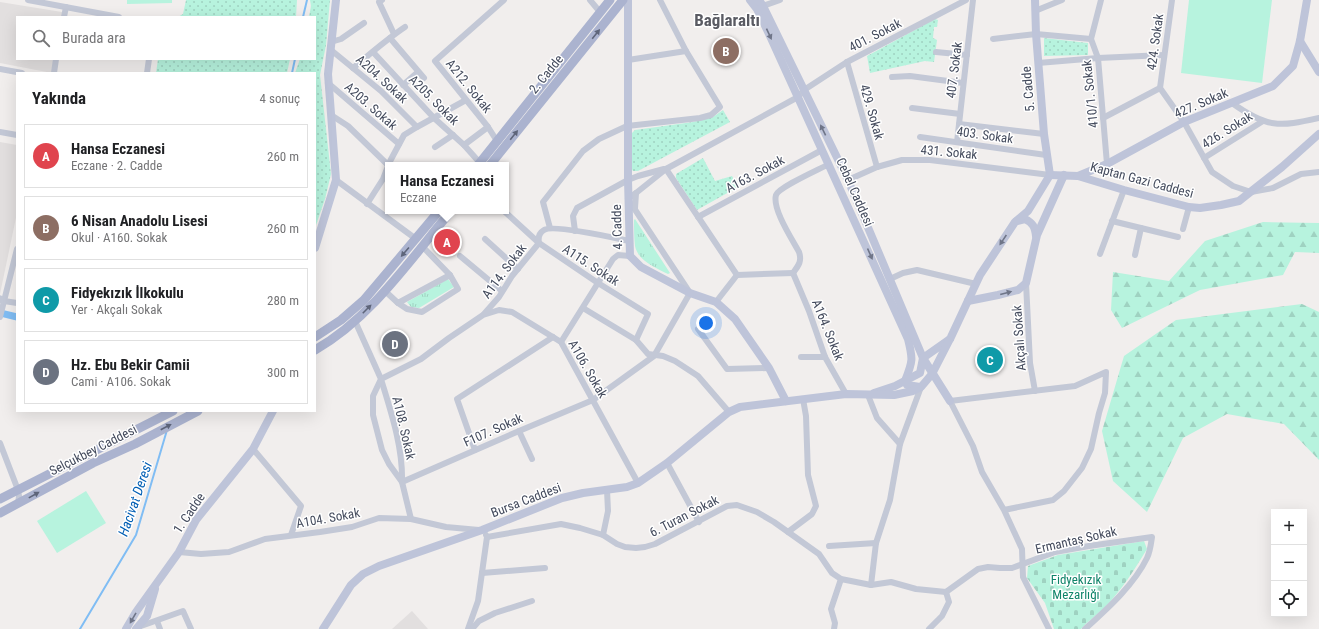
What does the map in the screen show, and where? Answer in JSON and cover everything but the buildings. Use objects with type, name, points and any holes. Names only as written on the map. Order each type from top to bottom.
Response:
[{"type":"main road","points":[[316,245],[336,180],[328,74],[336,0]]},
{"type":"main road","name":"2. Cadde","points":[[481,162],[610,0]]},
{"type":"main road","name":"2. Cadde","points":[[492,162],[623,0]]},
{"type":"main road","name":"4. Cadde","points":[[628,0],[628,199],[630,256],[641,267],[690,293],[716,302],[735,319],[769,368],[786,401]]},
{"type":"main road","name":"Cebel Caddesi","points":[[750,0],[760,5],[804,90],[848,180],[923,358],[950,401]]},
{"type":"main road","name":"5. Cadde","points":[[1035,0],[1036,34],[1044,134],[1050,175]]},
{"type":"main road","name":"427. Sokak","points":[[1050,175],[1078,176],[1107,164],[1184,122],[1273,86],[1293,66],[1300,41],[1307,0]]},
{"type":"main road","name":"Cebel Caddesi","points":[[760,5],[798,97],[908,339],[912,354],[912,364],[905,381]]},
{"type":"main road","points":[[1300,41],[1319,72]]},
{"type":"main road","name":"Kaptan Gazi Caddesi","points":[[1078,176],[1124,190],[1189,206],[1200,208],[1227,204],[1239,200],[1251,192],[1319,134]]},
{"type":"main road","points":[[828,161],[835,154]]},
{"type":"main road","points":[[905,381],[907,385],[921,388],[932,374],[980,275],[1015,222],[1028,211],[1050,175]]},
{"type":"main road","points":[[968,301],[1018,290],[1026,283],[1036,236],[1064,175]]},
{"type":"main road","points":[[316,349],[338,336],[385,291],[438,214]]},
{"type":"main road","points":[[316,336],[341,320],[364,300],[448,214]]},
{"type":"main road","points":[[1015,222],[1025,219],[1032,222],[1035,228],[1036,236]]},
{"type":"main road","points":[[868,395],[895,386],[920,373],[923,358],[951,337]]},
{"type":"main road","name":"Bursa Caddesi","points":[[322,629],[351,585],[363,574],[379,566],[482,530],[562,498],[627,488],[638,483],[667,463],[729,412],[740,407],[846,394],[894,395],[921,388]]},
{"type":"main road","name":"Selçukbey Caddesi","points":[[0,499],[171,412]]},
{"type":"main road","name":"Selçukbey Caddesi","points":[[0,513],[94,463],[135,444],[196,412]]},
{"type":"main road","name":"1. Cadde","points":[[126,629],[136,612],[179,552],[196,520],[253,449],[273,412]]},
{"type":"main road","points":[[92,452],[94,463]]},
{"type":"main road","points":[[137,628],[146,616],[156,584]]},
{"type":"street","points":[[28,0],[114,16]]},
{"type":"street","points":[[382,0],[379,2],[392,36],[424,78]]},
{"type":"street","name":"A212. Sokak","points":[[497,141],[488,126],[435,61],[504,0]]},
{"type":"street","points":[[590,0],[600,12]]},
{"type":"street","points":[[629,241],[550,228],[543,202],[583,151],[599,138],[628,126],[700,118],[711,115],[720,107],[686,51],[660,0]]},
{"type":"street","points":[[760,5],[780,0]]},
{"type":"street","name":"401. Sokak","points":[[798,97],[804,90],[847,62],[966,0]]},
{"type":"street","name":"407. Sokak","points":[[956,142],[973,0]]},
{"type":"street","points":[[1035,11],[1062,0]]},
{"type":"street","points":[[993,39],[1036,34],[1091,39],[1101,0]]},
{"type":"street","name":"424. Sokak","points":[[1172,0],[1160,88],[1184,122],[1212,172],[1233,186],[1251,192]]},
{"type":"street","points":[[64,16],[66,7]]},
{"type":"street","points":[[331,46],[364,23]]},
{"type":"street","points":[[353,68],[405,27]]},
{"type":"street","name":"410/1. Sokak","points":[[1091,39],[1098,58],[1107,164]]},
{"type":"street","name":"A204. Sokak","points":[[331,46],[353,68],[381,91],[417,127]]},
{"type":"street","points":[[628,60],[686,51]]},
{"type":"street","name":"A205. Sokak","points":[[373,52],[434,118],[464,145],[477,162]]},
{"type":"street","points":[[936,52],[967,55]]},
{"type":"street","points":[[1038,63],[1164,55]]},
{"type":"street","points":[[54,72],[56,60]]},
{"type":"street","points":[[147,72],[149,60]]},
{"type":"street","name":"429. Sokak","points":[[847,62],[877,167]]},
{"type":"street","points":[[0,69],[16,72]]},
{"type":"street","points":[[403,85],[418,72]]},
{"type":"street","points":[[892,77],[910,76],[963,83]]},
{"type":"street","name":"A203. Sokak","points":[[328,83],[399,144]]},
{"type":"street","name":"424. Sokak","points":[[1103,118],[1160,88]]},
{"type":"street","points":[[654,356],[690,293],[628,199],[666,169],[798,97]]},
{"type":"street","points":[[390,162],[404,136],[417,127],[466,100]]},
{"type":"street","name":"426. Sokak","points":[[1232,103],[1249,116],[1276,125],[1298,123],[1319,118]]},
{"type":"street","points":[[912,108],[960,114]]},
{"type":"street","points":[[331,115],[348,126],[385,162]]},
{"type":"street","name":"426. Sokak","points":[[1204,158],[1263,121]]},
{"type":"street","points":[[959,124],[1044,134]]},
{"type":"street","points":[[464,145],[488,126]]},
{"type":"street","points":[[0,132],[16,135]]},
{"type":"street","points":[[435,147],[452,135]]},
{"type":"street","name":"403. Sokak","points":[[920,137],[1046,155]]},
{"type":"street","name":"A163. Sokak","points":[[698,217],[822,150]]},
{"type":"street","name":"431. Sokak","points":[[848,180],[877,167],[902,160],[930,160],[1050,175]]},
{"type":"street","points":[[736,275],[794,273],[800,264],[799,252],[776,207],[777,194],[783,188],[828,161]]},
{"type":"street","points":[[575,231],[573,216],[577,208],[628,180],[666,169]]},
{"type":"street","points":[[666,169],[736,275]]},
{"type":"street","points":[[1251,192],[1273,188],[1301,174],[1319,172]]},
{"type":"street","points":[[367,204],[385,173]]},
{"type":"street","points":[[336,180],[419,242],[450,275],[458,289],[422,312],[407,309],[385,291]]},
{"type":"street","points":[[1100,254],[1124,190]]},
{"type":"street","points":[[635,208],[636,193]]},
{"type":"street","points":[[1183,229],[1189,206]]},
{"type":"street","name":"A115. Sokak","points":[[507,214],[539,244],[648,314],[636,340]]},
{"type":"street","points":[[1112,221],[1178,237]]},
{"type":"street","name":"A114. Sokak","points":[[483,315],[539,244],[538,238],[540,234],[544,230],[550,228]]},
{"type":"street","points":[[1135,255],[1142,228]]},
{"type":"street","points":[[485,239],[518,269]]},
{"type":"street","points":[[0,317],[2,300],[16,253]]},
{"type":"street","points":[[561,342],[613,259],[618,255],[630,256]]},
{"type":"street","points":[[460,256],[502,291]]},
{"type":"street","points":[[890,279],[903,273],[917,270],[976,284]]},
{"type":"street","name":"A164. Sokak","points":[[794,273],[825,357],[846,394]]},
{"type":"street","points":[[398,303],[450,275]]},
{"type":"street","points":[[716,302],[736,275]]},
{"type":"street","name":"Akçalı Sokak","points":[[1026,283],[1030,363],[1035,391]]},
{"type":"street","points":[[2,300],[16,303]]},
{"type":"street","points":[[583,308],[636,340],[648,354],[663,356],[698,376],[729,412]]},
{"type":"street","name":"A106. Sokak","points":[[381,379],[421,358],[483,315],[499,310],[512,312],[561,342],[638,483]]},
{"type":"street","name":"A108. Sokak","points":[[355,321],[381,379],[398,441],[402,464],[402,482],[411,519]]},
{"type":"street","points":[[698,329],[727,369],[769,368]]},
{"type":"street","points":[[475,450],[457,399],[553,337]]},
{"type":"street","name":"F107. Sokak","points":[[402,482],[593,400],[654,356]]},
{"type":"street","points":[[800,357],[825,357]]},
{"type":"street","points":[[1004,510],[1053,500],[1064,491],[1082,468],[1091,449],[1105,393],[1106,372],[1075,386],[950,401],[973,446],[982,472],[1004,510],[1022,549],[1023,577],[1049,629]]},
{"type":"street","name":"A108. Sokak","points":[[381,379],[373,396],[373,415],[382,450],[389,464],[402,482]]},
{"type":"street","points":[[870,585],[876,543],[890,500],[900,444],[921,388]]},
{"type":"street","points":[[868,395],[877,418],[900,444]]},
{"type":"street","points":[[788,532],[812,514],[816,506],[808,475],[806,416],[803,399]]},
{"type":"street","points":[[519,431],[532,459]]},
{"type":"street","points":[[0,443],[18,490],[18,504]]},
{"type":"street","points":[[253,449],[301,506],[291,535]]},
{"type":"street","points":[[667,463],[699,522]]},
{"type":"street","points":[[603,535],[608,511],[607,490]]},
{"type":"street","name":"6. Turan Sokak","points":[[487,537],[561,524],[603,535],[625,547],[646,547],[699,522],[727,506],[737,505],[757,512],[819,554],[832,573],[841,579]]},
{"type":"street","name":"A104. Sokak","points":[[179,552],[201,554],[229,552],[264,539],[352,527],[379,518],[411,519],[446,527],[482,530]]},
{"type":"street","points":[[468,629],[478,601],[482,573],[487,537],[482,530]]},
{"type":"street","name":"Ermantaş Sokak","points":[[946,592],[978,569],[988,567],[1012,568],[1062,551],[1152,537],[1148,558],[1135,577],[1113,604],[1086,629]]},
{"type":"street","points":[[829,546],[876,543]]},
{"type":"street","points":[[482,573],[545,568]]},
{"type":"street","points":[[834,629],[835,623],[831,609],[841,579],[870,585],[891,582],[916,589],[946,592],[949,602],[942,616],[929,629]]},
{"type":"street","points":[[472,629],[479,621],[495,613],[532,601]]},
{"type":"street","points":[[137,628],[183,611],[191,629]]},
{"type":"street","points":[[156,620],[160,629]]},
{"type":"shaded area","points":[[0,2],[62,12],[62,16],[16,16],[16,60],[55,60],[52,72],[0,63]]},
{"type":"shaded area","points":[[0,142],[16,145],[16,218],[0,294]]},
{"type":"shaded area","points":[[412,611],[428,629],[392,629]]},
{"type":"green space","points":[[127,0],[172,0],[172,3],[127,4]]},
{"type":"green space","points":[[186,0],[297,0],[296,16],[180,16],[183,14]]},
{"type":"green space","points":[[310,0],[330,0],[326,45],[320,75],[331,174],[325,199],[316,225],[316,72],[295,72],[300,60],[316,60],[316,16],[309,16],[311,6]]},
{"type":"green space","points":[[1189,0],[1272,0],[1262,83],[1181,73]]},
{"type":"green space","points":[[935,19],[938,20],[937,27],[934,27],[933,38],[937,40],[934,62],[925,61],[870,73],[867,56]]},
{"type":"green space","points":[[1044,38],[1088,43],[1088,55],[1044,56]]},
{"type":"green space","points":[[158,60],[290,60],[287,72],[156,72]]},
{"type":"green space","points":[[723,110],[730,122],[638,171],[633,171],[631,168],[631,134],[635,130],[693,122],[713,117]]},
{"type":"green space","points":[[703,158],[715,181],[732,176],[738,187],[697,210],[676,178],[676,174]]},
{"type":"green space","points":[[635,219],[670,273],[668,274],[653,266],[640,256],[635,246]]},
{"type":"green space","points":[[1263,222],[1319,223],[1319,253],[1295,252],[1283,275],[1200,290],[1122,328],[1111,310],[1113,272],[1169,281],[1205,241]]},
{"type":"green space","points":[[448,279],[454,287],[419,308],[411,307],[407,302]]},
{"type":"green space","points":[[1302,304],[1319,312],[1319,460],[1284,424],[1227,414],[1183,438],[1147,512],[1113,481],[1102,431],[1124,356],[1176,320]]},
{"type":"green space","points":[[86,491],[106,523],[57,553],[37,521]]},
{"type":"green space","name":"Fidyekızık Mezarlığı","points":[[1144,541],[1147,549],[1133,572],[1104,608],[1081,629],[1054,629],[1045,603],[1027,578],[1028,566],[1058,555]]},
{"type":"waterway","name":"Hacivat Deresi","points":[[303,16],[307,0]]},
{"type":"waterway","name":"Hacivat Deresi","points":[[292,72],[295,60]]},
{"type":"waterway","points":[[0,313],[16,317]]},
{"type":"waterway","name":"Hacivat Deresi","points":[[80,629],[136,535],[167,430]]},
{"type":"place","name":"6 Nisan Anadolu Lisesi","points":[[726,51]]},
{"type":"place","name":"Hansa Eczanesi","points":[[447,242]]},
{"type":"place","name":"Hz. Ebu Bekir Camii","points":[[395,344]]},
{"type":"place","name":"Fidyekızık İlkokulu","points":[[990,360]]},
{"type":"district","name":"Bağlaraltı","points":[[727,20]]}]
